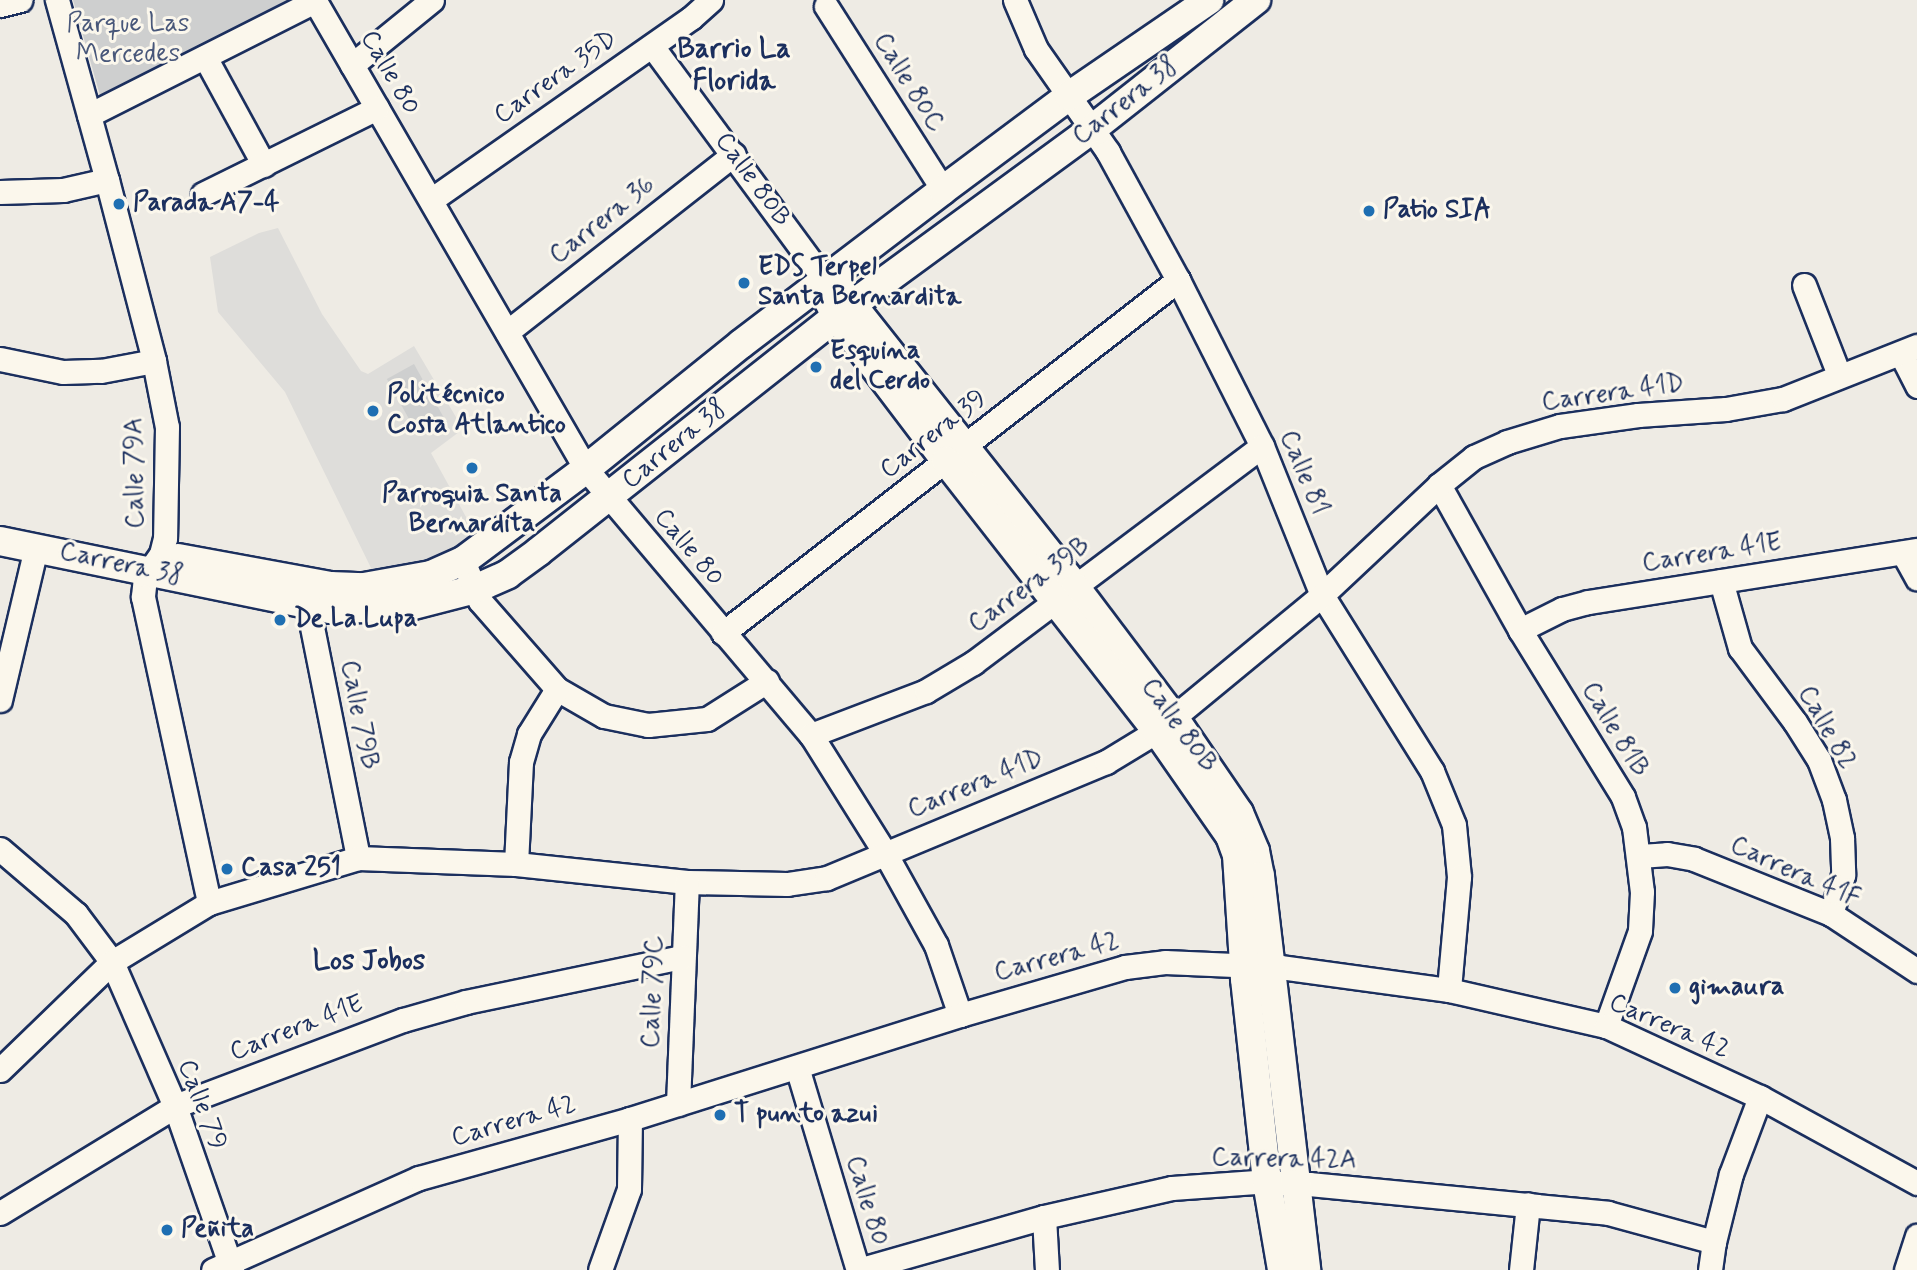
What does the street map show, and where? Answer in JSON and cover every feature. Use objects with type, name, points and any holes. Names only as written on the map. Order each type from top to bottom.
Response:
[{"type":"main road","name":"Carrera 38","points":[[308,594],[399,583],[463,561],[586,469],[741,344],[943,190],[1069,96],[1209,0]]},
{"type":"main road","name":"Carrera 38","points":[[0,522],[154,562],[308,594],[367,610],[406,607],[475,589],[508,574],[610,498],[845,310],[1092,129],[1256,0]]},
{"type":"main road","name":"Calle 80B","points":[[825,281],[846,294],[845,310],[954,454],[1239,813],[1249,835],[1260,876],[1256,966],[1281,1183],[1282,1270]]},
{"type":"main road","name":"Carrera 38","points":[[0,541],[154,562]]},
{"type":"main road","name":"Calle 80B","points":[[1281,1183],[1306,1270]]},
{"type":"street","points":[[0,5],[20,0]]},
{"type":"street","name":"Calle 79A","points":[[57,0],[154,361],[167,427],[165,538],[143,597],[209,904]]},
{"type":"street","points":[[352,65],[432,0]]},
{"type":"street","name":"Carrera 35D","points":[[431,200],[652,46],[711,0]]},
{"type":"street","name":"Calle 81","points":[[1015,0],[1036,49],[1108,152],[1178,280],[1262,446],[1322,595],[1432,771],[1454,825],[1459,877],[1449,990]]},
{"type":"street","points":[[89,115],[315,1]]},
{"type":"street","name":"Calle 80","points":[[315,1],[586,469],[811,736],[885,853],[936,945],[960,1014]]},
{"type":"street","name":"Calle 80C","points":[[826,6],[943,190]]},
{"type":"street","name":"Calle 80B","points":[[652,46],[825,281]]},
{"type":"street","points":[[205,57],[264,164]]},
{"type":"street","points":[[203,194],[377,108]]},
{"type":"street","name":"Carrera 36","points":[[507,332],[734,154]]},
{"type":"street","points":[[0,192],[54,191],[107,180]]},
{"type":"street","name":"Carrera 39","points":[[723,633],[1178,280]]},
{"type":"street","points":[[1804,285],[1839,375]]},
{"type":"street","points":[[1909,350],[1917,386]]},
{"type":"street","name":"Carrera 41D","points":[[2,1064],[112,962],[209,904],[358,858],[516,864],[687,882],[787,884],[827,878],[1106,762],[1166,724],[1322,595],[1439,485],[1474,457],[1507,442],[1560,426],[1638,415],[1726,409],[1783,399],[1909,350]]},
{"type":"street","points":[[0,359],[63,372],[101,371],[154,361]]},
{"type":"street","name":"Carrera 39B","points":[[811,736],[926,691],[973,663],[1262,446]]},
{"type":"street","name":"Calle 81B","points":[[1439,485],[1520,630],[1623,797],[1634,827],[1640,856],[1640,931],[1606,1026]]},
{"type":"street","points":[[0,700],[36,548]]},
{"type":"street","points":[[1910,551],[1917,578]]},
{"type":"street","name":"Carrera 41E","points":[[1520,630],[1562,609],[1588,602],[1910,551]]},
{"type":"street","points":[[463,561],[480,601],[557,690],[604,716],[648,725],[707,719],[767,681]]},
{"type":"street","name":"Calle 82","points":[[1721,581],[1740,648],[1795,722],[1819,760],[1834,800],[1842,838],[1843,875],[1831,914]]},
{"type":"street","name":"Calle 79B","points":[[308,594],[358,858]]},
{"type":"street","points":[[516,864],[522,762],[529,734],[557,690]]},
{"type":"street","name":"Calle 79","points":[[0,849],[76,914],[112,962],[174,1106],[225,1267]]},
{"type":"street","name":"Carrera 41F","points":[[1640,856],[1667,854],[1694,859],[1831,914],[1917,971]]},
{"type":"street","name":"Calle 79C","points":[[678,1104],[687,882]]},
{"type":"street","name":"Carrera 41E","points":[[0,1213],[174,1106],[403,1020],[466,1002],[682,957]]},
{"type":"street","name":"Carrera 42","points":[[225,1267],[419,1178],[630,1119],[960,1014],[1125,967],[1166,962],[1256,966],[1449,990],[1606,1026],[1760,1097],[1917,1183]]},
{"type":"street","name":"Calle 80","points":[[797,1067],[858,1270]]},
{"type":"street","points":[[1710,1270],[1731,1174],[1760,1097]]},
{"type":"street","points":[[600,1270],[629,1189],[630,1119]]},
{"type":"street","name":"Carrera 42A","points":[[858,1270],[1044,1217],[1172,1188],[1281,1183],[1608,1213],[1714,1242]]},
{"type":"street","points":[[1521,1270],[1528,1204]]},
{"type":"street","points":[[1044,1217],[1047,1270]]},
{"type":"street","points":[[1906,1270],[1917,1236]]},
{"type":"shaded area","name":"Politécnico Costa Atlantico","points":[[278,228],[322,314],[361,371],[368,374],[414,346],[463,429],[431,453],[477,537],[448,558],[373,572],[285,392],[218,312],[210,257],[259,233]]},
{"type":"green space","name":"Parque Las Mercedes","points":[[73,0],[300,0],[101,99]]},
{"type":"green space","points":[[414,364],[445,419],[417,434],[387,379]]},
{"type":"place","name":"Parada A7-4","points":[[119,204]]},
{"type":"place","name":"Patio SIA","points":[[1369,211]]},
{"type":"place","name":"EDS Terpel Santa Bernardita","points":[[744,283]]},
{"type":"place","name":"Esquina del Cerdo","points":[[816,367]]},
{"type":"place","name":"Politécnico Costa Atlantico","points":[[373,411]]},
{"type":"place","name":"Parroquia Santa Bernardita","points":[[472,468]]},
{"type":"place","name":"De La Lupa","points":[[280,620]]},
{"type":"place","name":"Casa 251","points":[[227,869]]},
{"type":"place","name":"gimaura","points":[[1675,988]]},
{"type":"place","name":"T punto azui","points":[[720,1115]]},
{"type":"place","name":"Peñita","points":[[167,1230]]},
{"type":"district","name":"Barrio La Florida","points":[[734,66]]},
{"type":"district","name":"Los Jobos","points":[[369,962]]}]
